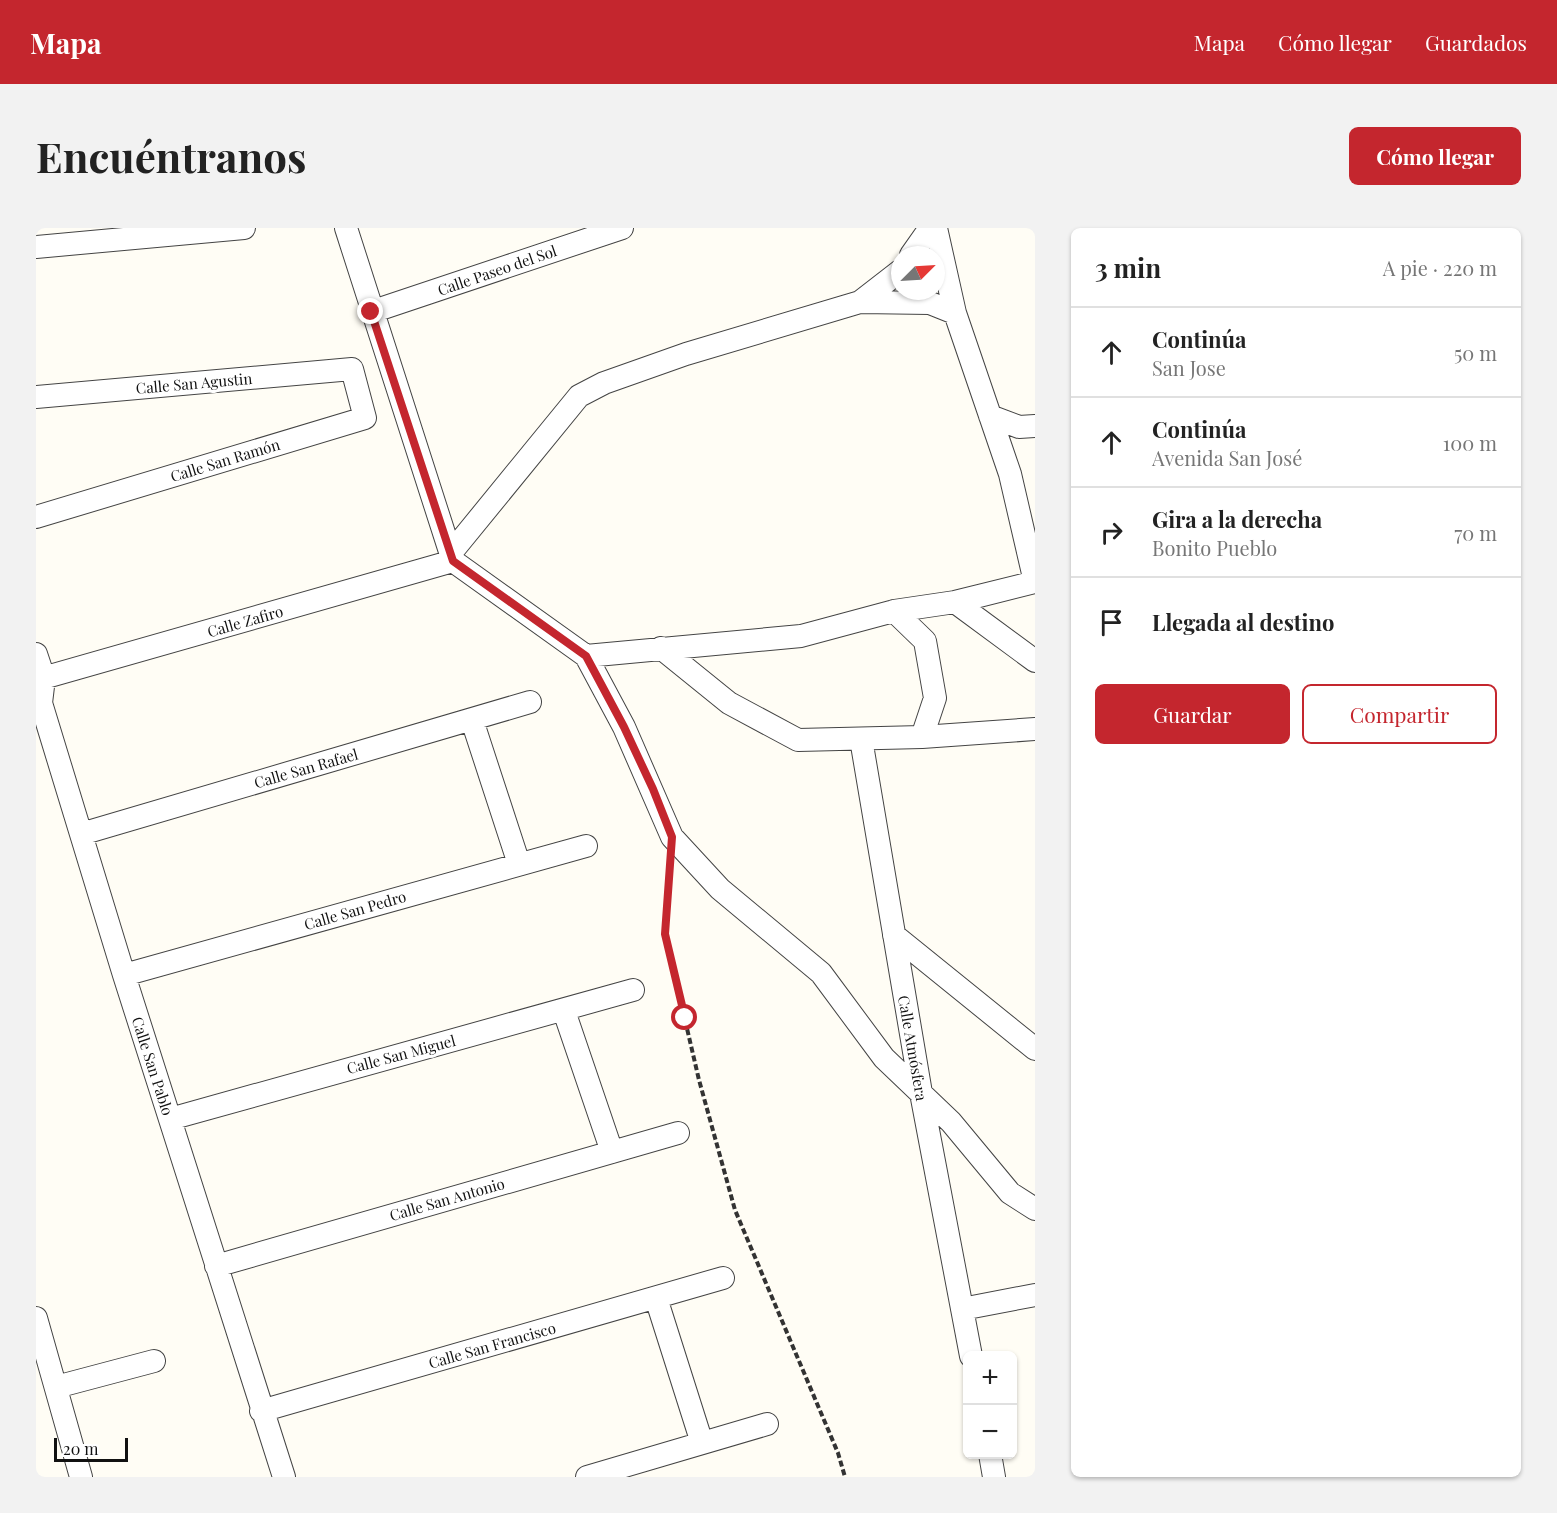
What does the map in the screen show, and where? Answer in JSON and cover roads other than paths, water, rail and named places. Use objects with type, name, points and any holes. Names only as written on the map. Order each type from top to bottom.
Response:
[{"type":"street","points":[[36,247],[244,228]]},
{"type":"street","points":[[346,228],[451,557],[586,656],[624,727],[672,837],[720,889],[821,973],[884,1058],[951,1122],[1010,1193],[1035,1209]]},
{"type":"street","name":"Calle Paseo del Sol","points":[[371,312],[622,228]]},
{"type":"street","points":[[917,246],[930,228]]},
{"type":"street","points":[[586,656],[801,636],[894,611],[955,602],[1035,582],[1010,474],[955,313],[936,228]]},
{"type":"street","points":[[860,302],[891,278]]},
{"type":"street","points":[[451,557],[579,396],[604,382],[686,354],[860,302],[930,303],[955,313]]},
{"type":"street","name":"Calle San Agustin","points":[[36,398],[351,369]]},
{"type":"street","name":"Calle San Ramón","points":[[36,516],[365,418],[351,369]]},
{"type":"street","points":[[990,416],[1019,427],[1035,426]]},
{"type":"street","name":"Calle Zafiro","points":[[40,679],[451,557]]},
{"type":"street","points":[[955,602],[1035,661]]},
{"type":"street","points":[[894,611],[925,641],[934,698],[922,737]]},
{"type":"street","points":[[661,648],[729,703],[798,740],[922,737],[1035,729]]},
{"type":"street","name":"Calle San Pablo","points":[[36,654],[41,703],[124,975],[261,1411],[284,1477]]},
{"type":"street","name":"Calle San Rafael","points":[[81,834],[530,702]]},
{"type":"street","points":[[472,720],[519,864]]},
{"type":"street","name":"Calle Atmósfera","points":[[861,739],[921,1093],[970,1351]]},
{"type":"street","name":"Calle San Pedro","points":[[124,975],[586,846]]},
{"type":"street","points":[[894,935],[1035,1049]]},
{"type":"street","name":"Calle San Miguel","points":[[170,1119],[410,1050],[564,1011],[633,990]]},
{"type":"street","points":[[564,1011],[612,1152]]},
{"type":"street","name":"Calle San Antonio","points":[[216,1266],[678,1133]]},
{"type":"street","name":"Calle San Francisco","points":[[261,1411],[723,1278]]},
{"type":"street","points":[[962,1309],[1035,1295]]},
{"type":"street","points":[[656,1298],[702,1443]]},
{"type":"street","points":[[36,1318],[81,1477]]},
{"type":"street","points":[[56,1387],[154,1361]]},
{"type":"street","points":[[587,1477],[767,1424]]},
{"type":"street","points":[[991,1459],[994,1477]]}]
